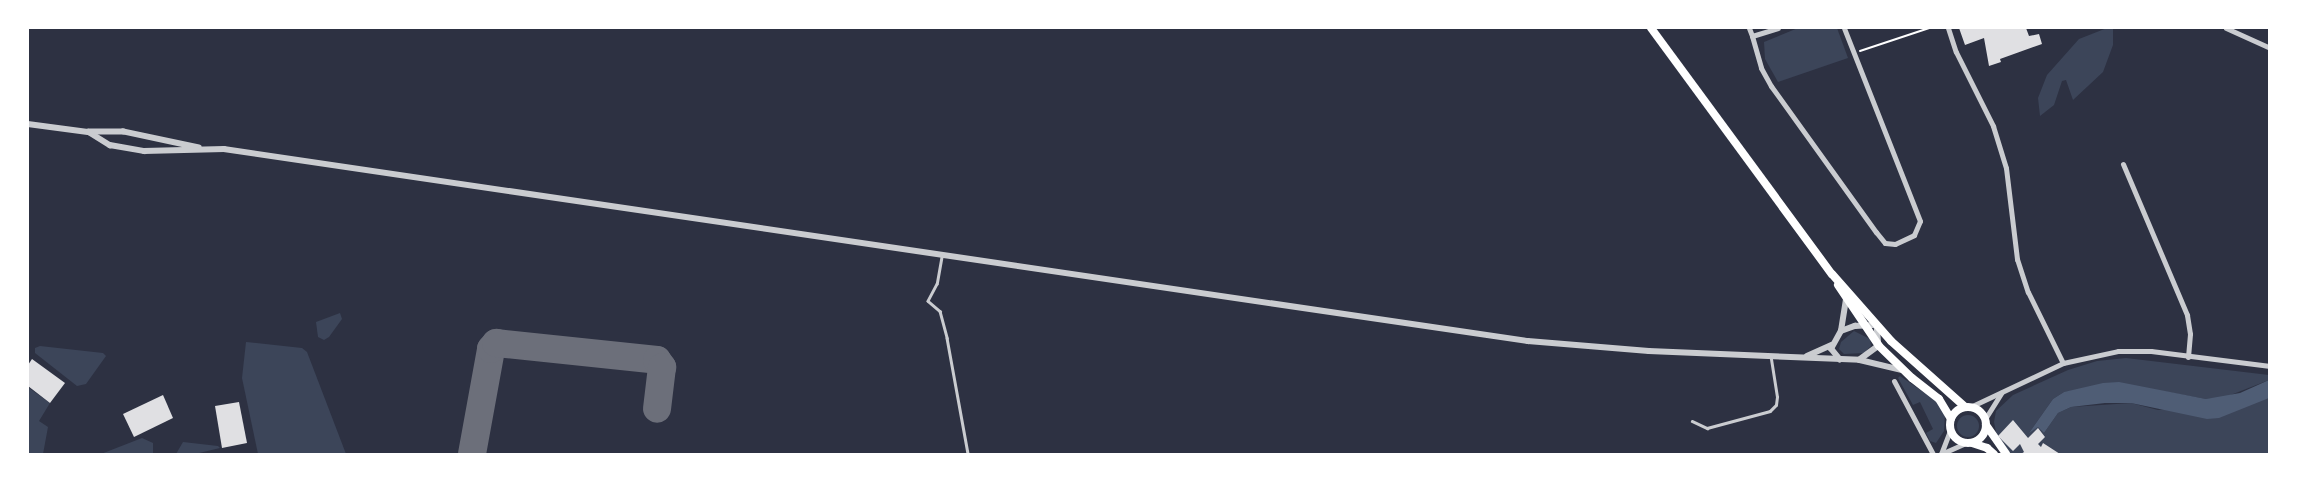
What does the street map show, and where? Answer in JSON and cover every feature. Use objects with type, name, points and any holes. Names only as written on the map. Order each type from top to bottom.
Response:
[{"type":"main road","points":[[1651,28],[1832,274],[1906,357],[1967,407],[1979,411],[1993,440],[2006,454]]},
{"type":"main road","points":[[1832,274],[1862,325],[1879,346],[1902,370],[1940,398],[1951,419],[1950,430],[1956,439],[1987,448],[1994,454]]},
{"type":"main road","points":[[1951,419],[1967,407]]},
{"type":"main road","points":[[1969,443],[1982,436],[1985,422]]},
{"type":"street","points":[[1749,28],[1761,68],[1771,86],[1876,232],[1885,243],[1895,244],[1914,235],[1920,221],[1844,28]]},
{"type":"street","points":[[1752,36],[1778,28]]},
{"type":"street","points":[[1948,28],[1956,52],[1993,126],[2006,168],[2017,259],[2028,292],[2063,363]]},
{"type":"street","points":[[2226,28],[2270,48]]},
{"type":"street","points":[[28,124],[89,132],[124,132],[199,148]]},
{"type":"street","points":[[89,132],[110,146],[137,150],[224,149],[942,257],[1528,341],[1860,360],[1902,370]]},
{"type":"street","points":[[2124,164],[2187,315],[2190,334],[2188,357]]},
{"type":"street","points":[[1802,358],[1832,344],[1841,331],[1846,299]]},
{"type":"street","points":[[1841,331],[1862,325],[1877,325],[1879,346],[1860,360]]},
{"type":"street","points":[[1832,344],[1832,352],[1840,360]]},
{"type":"street","points":[[1967,407],[2063,363],[2118,351],[2151,351],[2270,366]]},
{"type":"street","points":[[1894,382],[1933,454]]},
{"type":"street","points":[[1985,422],[2001,392]]},
{"type":"street","points":[[1941,454],[1950,430]]},
{"type":"street","points":[[1941,454],[1969,443]]},
{"type":"lane","points":[[942,257],[938,284],[928,301],[940,311],[947,338],[968,454]]},
{"type":"lane","points":[[1692,421],[1707,428],[1770,411],[1776,405],[1778,397],[1771,356]]},
{"type":"path","points":[[1853,53],[1929,28]]},
{"type":"shaded area","points":[[1798,28],[1837,28],[1848,58],[1778,82],[1765,59],[1764,42]]},
{"type":"shaded area","points":[[2107,28],[2113,28],[2113,45],[2103,72],[2073,100],[2066,80],[2062,81],[2054,105],[2040,116],[2038,98],[2047,75],[2079,39]]},
{"type":"shaded area","points":[[340,313],[342,319],[329,337],[324,340],[318,337],[316,322]]},
{"type":"shaded area","points":[[1854,331],[1870,339],[1871,346],[1864,353],[1844,354],[1839,349],[1841,342]]},
{"type":"shaded area","points":[[246,342],[302,348],[307,352],[346,454],[258,454],[242,378]]},
{"type":"shaded area","points":[[40,346],[103,353],[106,356],[86,384],[77,386],[35,353],[35,348]]},
{"type":"shaded area","points":[[2126,358],[2269,375],[2269,380],[2223,398],[2206,399],[2134,386],[2064,392],[2053,399],[2029,433],[2038,426],[2044,433],[2058,413],[2071,407],[2131,403],[2158,410],[2269,398],[2269,454],[2010,454],[1997,437],[1994,422],[1996,411],[2013,395],[2068,370],[2097,361]]},
{"type":"shaded area","points":[[1900,376],[1938,402],[1945,414],[1944,431],[1936,443],[1930,441],[1926,433],[1933,429],[1920,402],[1913,405],[1898,378]]},
{"type":"shaded area","points":[[2269,380],[2269,398],[2219,418],[2207,419],[2131,403],[2105,403],[2071,407],[2058,413],[2044,433],[2038,427],[2029,433],[2053,399],[2064,392],[2103,383],[2119,382],[2206,399],[2240,393]]},
{"type":"shaded area","points":[[29,388],[50,403],[39,421],[48,427],[43,454],[28,454]]},
{"type":"shaded area","points":[[1968,415],[1976,418],[1979,426],[1976,434],[1968,437],[1960,434],[1957,426],[1960,418]]},
{"type":"shaded area","points":[[142,438],[153,443],[153,454],[101,454]]},
{"type":"shaded area","points":[[183,442],[218,446],[220,448],[195,454],[176,454]]},
{"type":"building","points":[[1959,28],[2026,28],[2029,36],[2039,34],[2042,44],[2000,59],[2001,62],[1989,66],[1984,38],[1965,45]]},
{"type":"building","points":[[32,359],[65,383],[50,403],[28,386],[28,365]]},
{"type":"building","points":[[163,395],[173,418],[134,437],[123,414]]},
{"type":"building","points":[[239,402],[247,443],[222,448],[215,406]]},
{"type":"building","points":[[2013,420],[2028,438],[2038,428],[2045,437],[2038,444],[2041,447],[2043,443],[2060,454],[2021,454],[2024,452],[2020,444],[2013,451],[1998,436]]},
{"type":"taxiway","points":[[472,454],[491,349],[496,343],[657,360],[662,367],[657,409]]}]
